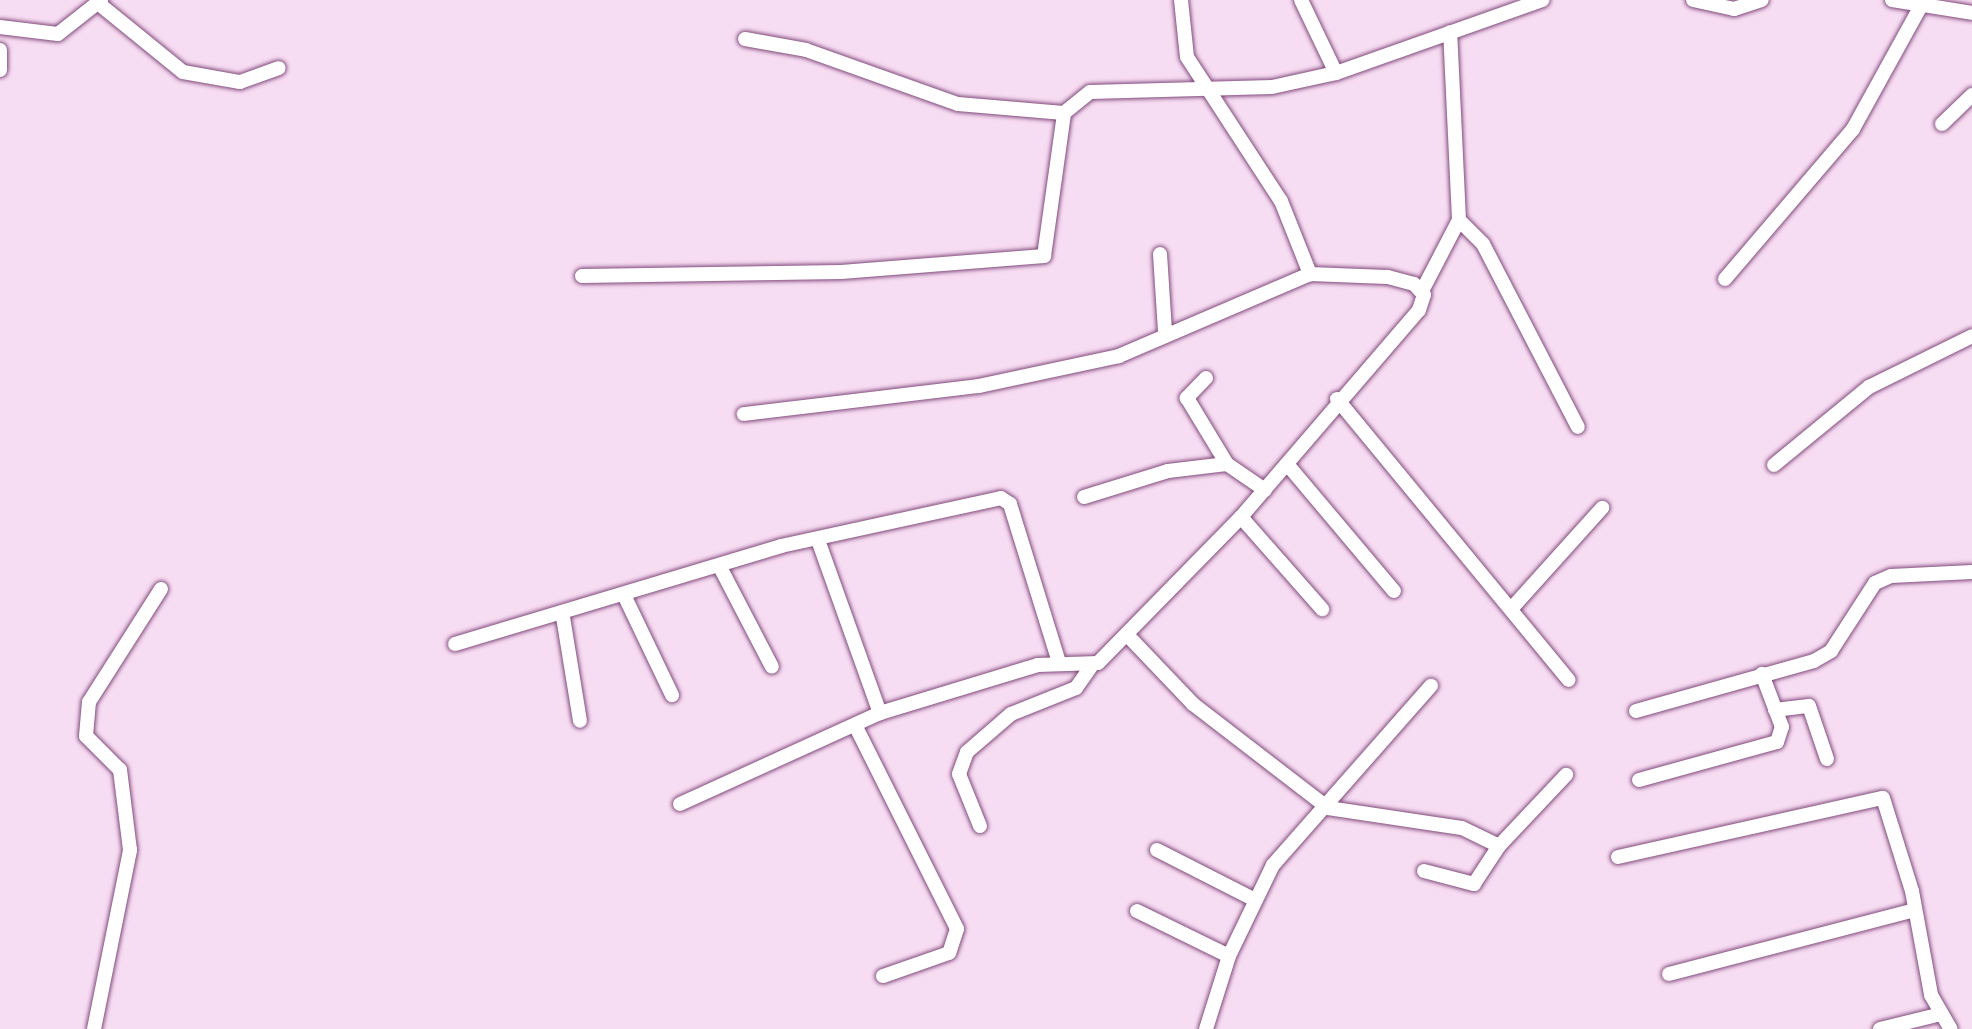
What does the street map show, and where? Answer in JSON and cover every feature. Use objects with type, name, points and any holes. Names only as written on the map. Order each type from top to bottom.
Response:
[{"type":"street","points":[[1181,0],[1187,57],[1212,87],[1281,201],[1310,274]]},
{"type":"street","points":[[1301,0],[1336,73]]},
{"type":"street","points":[[582,276],[841,272],[1044,256],[1064,113],[1090,92],[1272,87],[1336,73],[1542,0]]},
{"type":"street","points":[[1693,0],[1734,9],[1762,0]]},
{"type":"street","points":[[1892,0],[1972,13]]},
{"type":"street","points":[[0,27],[58,34],[99,1],[183,72],[240,82],[279,68]]},
{"type":"street","points":[[1725,279],[1853,129],[1921,6]]},
{"type":"street","points":[[980,826],[959,774],[967,752],[1011,714],[1076,688],[1093,664],[1130,638],[1265,490],[1337,399],[1419,310],[1422,291],[1459,220],[1450,32]]},
{"type":"street","points":[[745,39],[806,50],[958,104],[1064,113]]},
{"type":"street","points":[[0,50],[0,70]]},
{"type":"street","points":[[1942,124],[1972,95]]},
{"type":"street","points":[[1459,220],[1483,244],[1578,427]]},
{"type":"street","points":[[1160,254],[1165,332]]},
{"type":"street","points":[[744,414],[979,386],[1119,356],[1165,332],[1225,316],[1310,274],[1387,277],[1422,291]]},
{"type":"street","points":[[1774,465],[1869,387],[1972,336]]},
{"type":"street","points":[[1206,378],[1187,398],[1227,464],[1265,490]]},
{"type":"street","points":[[1337,399],[1569,680]]},
{"type":"street","points":[[1084,497],[1168,471],[1227,464]]},
{"type":"street","points":[[1287,464],[1394,591]]},
{"type":"street","points":[[455,644],[563,617],[818,540],[1006,498],[1059,662]]},
{"type":"street","points":[[1512,608],[1602,508]]},
{"type":"street","points":[[1241,517],[1322,609]]},
{"type":"street","points":[[818,540],[880,713]]},
{"type":"street","points":[[721,569],[772,667]]},
{"type":"street","points":[[1636,711],[1831,651],[1875,583],[1912,572],[1972,572]]},
{"type":"street","points":[[94,1029],[130,850],[120,770],[86,736],[89,702],[161,589]]},
{"type":"street","points":[[625,597],[672,695]]},
{"type":"street","points":[[563,617],[580,721]]},
{"type":"street","points":[[1130,638],[1202,712],[1328,808],[1462,828],[1499,846]]},
{"type":"street","points":[[680,804],[880,713],[1059,662],[1093,664]]},
{"type":"street","points":[[1639,780],[1777,742],[1783,733],[1762,674]]},
{"type":"street","points":[[1206,1029],[1229,956],[1253,899],[1292,840],[1328,808],[1431,686]]},
{"type":"street","points":[[1775,710],[1809,706],[1827,759]]},
{"type":"street","points":[[855,725],[957,929],[949,953],[883,976]]},
{"type":"street","points":[[1424,871],[1474,884],[1499,846],[1566,775]]},
{"type":"street","points":[[1618,857],[1877,795],[1889,810],[1941,1014],[1951,1029]]},
{"type":"street","points":[[1157,850],[1253,899]]},
{"type":"street","points":[[1669,974],[1914,910]]},
{"type":"street","points":[[1137,911],[1229,956]]},
{"type":"street","points":[[1880,1029],[1941,1014]]}]
